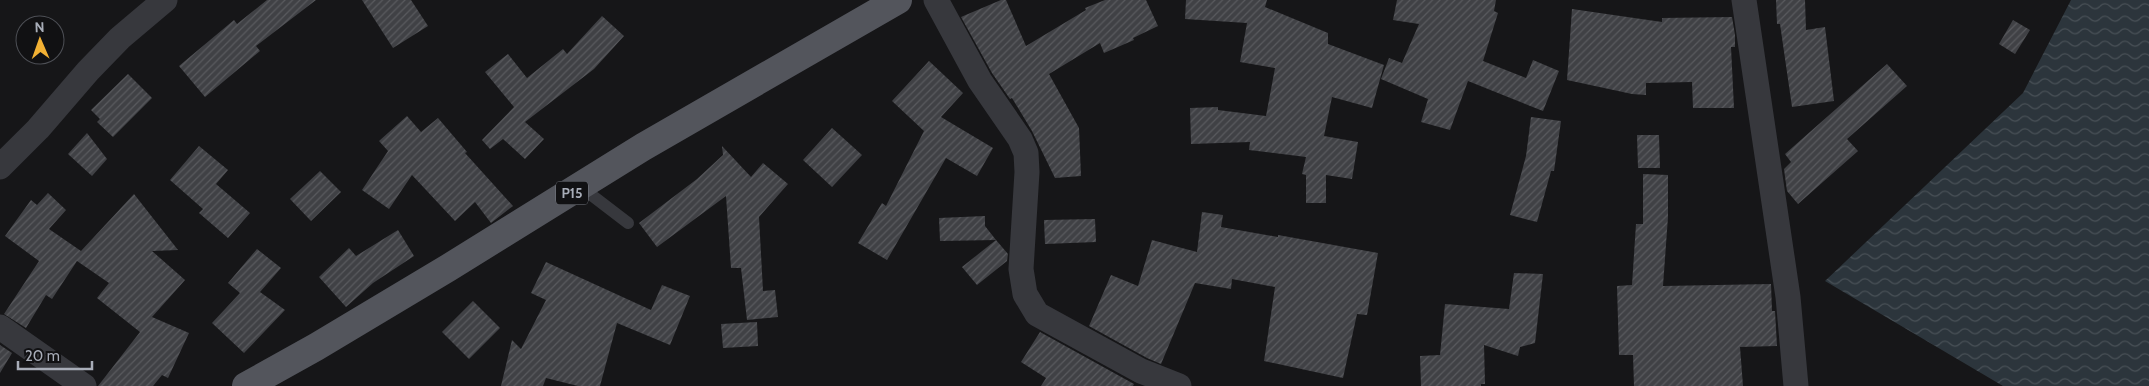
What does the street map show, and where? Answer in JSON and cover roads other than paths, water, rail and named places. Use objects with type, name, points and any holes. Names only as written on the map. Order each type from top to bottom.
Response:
[{"type":"main road","name":"P15","points":[[246,386],[386,305],[693,117],[898,0]]},
{"type":"street","points":[[0,168],[120,38],[165,0]]},
{"type":"street","points":[[936,0],[980,82],[1020,139],[1026,153],[1027,172],[1021,269],[1025,294],[1037,314],[1141,371],[1178,386]]},
{"type":"street","points":[[1744,0],[1786,280],[1796,386]]},
{"type":"street","points":[[0,327],[84,386]]},
{"type":"lane","points":[[581,187],[628,224]]},
{"type":"water","points":[[2071,0],[2149,0],[2149,386],[2003,386],[1825,281],[2023,93]]}]
